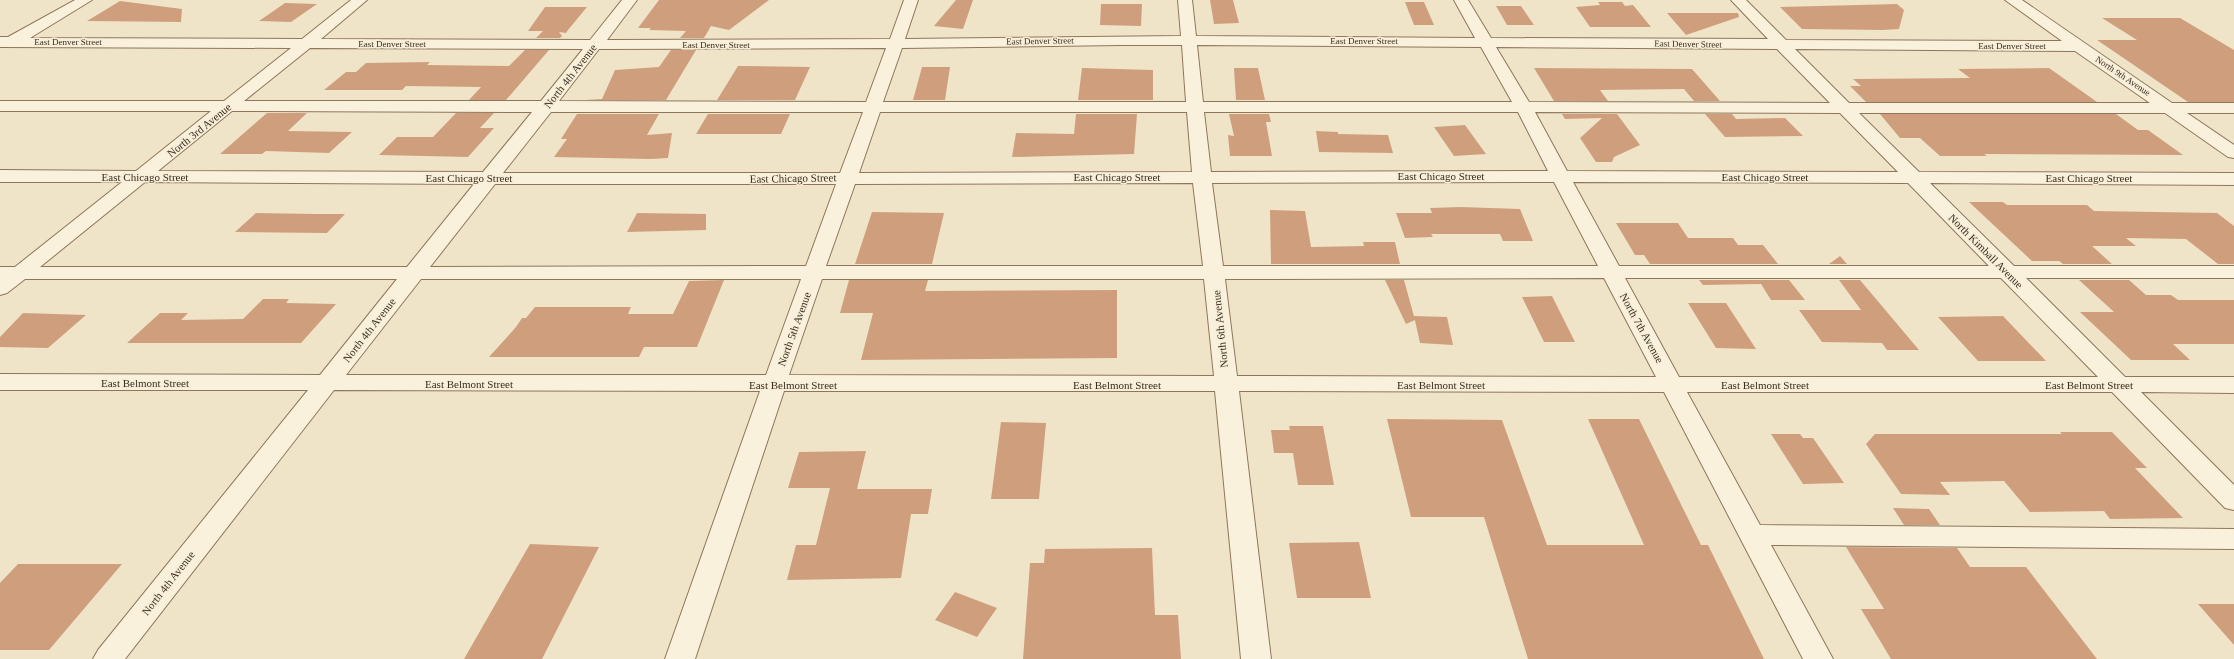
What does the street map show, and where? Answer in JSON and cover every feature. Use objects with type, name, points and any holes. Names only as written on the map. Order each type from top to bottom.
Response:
[{"type":"street","points":[[6,42],[85,0]]},
{"type":"street","name":"North 3rd Avenue","points":[[0,290],[360,0]]},
{"type":"street","name":"North 4th Avenue","points":[[108,659],[630,0]]},
{"type":"street","name":"North 5th Avenue","points":[[680,659],[774,385],[911,0]]},
{"type":"street","name":"North 6th Avenue","points":[[1185,0],[1197,108],[1202,177],[1214,273],[1256,659]]},
{"type":"street","name":"North 7th Avenue","points":[[1461,0],[1484,42],[1524,108],[1818,659]]},
{"type":"street","name":"North Kimball Avenue","points":[[1738,0],[2234,501]]},
{"type":"street","name":"North 9th Avenue","points":[[2012,0],[2234,153]]},
{"type":"street","name":"East Denver Street","points":[[6,42],[594,45],[1189,40],[2080,46]]},
{"type":"street","points":[[0,106],[2234,108]]},
{"type":"street","name":"East Chicago Street","points":[[0,176],[490,178],[1559,176],[2234,179]]},
{"type":"street","points":[[0,273],[2234,272]]},
{"type":"street","name":"East Belmont Street","points":[[0,382],[774,385],[2234,385]]},
{"type":"street","points":[[1752,535],[2234,539]]},
{"type":"building","points":[[659,0],[769,0],[729,30],[711,26],[704,38],[680,38],[686,31],[649,30],[651,28],[638,28]]},
{"type":"building","points":[[956,0],[973,0],[963,29],[934,26]]},
{"type":"building","points":[[1210,0],[1233,0],[1239,23],[1214,24]]},
{"type":"building","points":[[120,1],[182,9],[181,22],[87,21]]},
{"type":"building","points":[[1405,2],[1424,2],[1434,25],[1414,25]]},
{"type":"building","points":[[1598,2],[1622,2],[1625,6],[1633,5],[1651,27],[1590,27],[1576,7],[1600,5]]},
{"type":"building","points":[[285,3],[317,4],[291,22],[259,21]]},
{"type":"building","points":[[1101,4],[1142,4],[1141,26],[1100,25]]},
{"type":"building","points":[[1897,4],[1904,10],[1899,29],[1883,30],[1802,29],[1780,7]]},
{"type":"building","points":[[1496,6],[1521,6],[1534,25],[1507,25]]},
{"type":"building","points":[[545,7],[587,7],[566,33],[559,32],[562,36],[560,38],[536,38],[543,31],[528,31]]},
{"type":"building","points":[[1667,13],[1738,13],[1739,17],[1686,35]]},
{"type":"building","points":[[2102,18],[2180,18],[2234,50],[2234,102],[2188,102],[2097,40],[2137,40]]},
{"type":"building","points":[[525,50],[549,50],[506,100],[469,100],[481,87],[406,86],[402,90],[324,90],[346,72],[356,72],[366,63],[430,62],[427,65],[509,66]]},
{"type":"building","points":[[671,50],[696,50],[666,100],[585,100],[602,99],[615,70],[659,67]]},
{"type":"building","points":[[738,66],[810,67],[795,100],[717,100]]},
{"type":"building","points":[[922,67],[950,67],[945,100],[913,100]]},
{"type":"building","points":[[1082,68],[1153,70],[1153,100],[1078,100]]},
{"type":"building","points":[[1234,68],[1258,68],[1265,100],[1236,100]]},
{"type":"building","points":[[1534,68],[1692,69],[1720,101],[1694,101],[1684,89],[1600,90],[1608,101],[1554,101]]},
{"type":"building","points":[[2049,68],[2097,102],[1866,102],[1850,86],[1861,86],[1853,79],[1970,78],[1958,69]]},
{"type":"building","points":[[267,113],[307,113],[288,131],[352,132],[329,153],[266,151],[262,154],[220,154]]},
{"type":"building","points":[[456,113],[494,113],[480,128],[494,128],[468,157],[379,155],[397,137],[433,137]]},
{"type":"building","points":[[577,114],[659,114],[647,135],[672,133],[668,158],[554,157],[567,139],[561,139]]},
{"type":"building","points":[[708,114],[790,114],[781,134],[696,134]]},
{"type":"building","points":[[1076,114],[1137,114],[1134,154],[1012,157],[1016,133],[1074,134]]},
{"type":"building","points":[[1229,114],[1269,114],[1271,122],[1266,122],[1272,156],[1230,156],[1228,135],[1234,136]]},
{"type":"building","points":[[1562,114],[1617,114],[1640,145],[1614,157],[1612,162],[1596,162],[1580,138],[1602,118],[1565,119]]},
{"type":"building","points":[[1705,114],[1732,114],[1736,119],[1785,118],[1803,136],[1725,137]]},
{"type":"building","points":[[1880,114],[2116,114],[2138,130],[2148,130],[2183,155],[1984,154],[1987,156],[1940,156],[1920,138],[1900,138]]},
{"type":"building","points":[[1465,125],[1486,154],[1454,156],[1434,127]]},
{"type":"building","points":[[1316,131],[1338,132],[1338,134],[1388,135],[1393,153],[1319,152]]},
{"type":"building","points":[[1969,202],[2003,202],[2007,205],[2087,205],[2094,211],[2217,213],[2234,226],[2234,264],[2218,264],[2186,239],[2126,238],[2136,246],[2092,246],[2112,264],[2063,264],[2059,261],[2032,261]]},
{"type":"building","points":[[1461,207],[1520,209],[1533,241],[1503,241],[1500,234],[1431,234],[1433,237],[1405,238],[1396,213],[1432,213],[1430,208]]},
{"type":"building","points":[[1270,210],[1305,211],[1311,247],[1364,246],[1363,242],[1395,242],[1400,264],[1271,264]]},
{"type":"building","points":[[872,212],[944,213],[932,264],[855,264]]},
{"type":"building","points":[[256,213],[345,214],[327,233],[235,232]]},
{"type":"building","points":[[637,213],[706,214],[706,230],[627,232]]},
{"type":"building","points":[[1616,223],[1678,223],[1688,238],[1733,238],[1738,245],[1763,245],[1778,264],[1650,264],[1644,255],[1635,255]]},
{"type":"building","points":[[1840,256],[1847,264],[1829,264]]},
{"type":"building","points":[[724,280],[697,347],[644,347],[639,357],[489,357],[516,327],[522,318],[526,318],[535,307],[631,307],[628,314],[673,314],[689,281]]},
{"type":"building","points":[[849,280],[928,280],[925,291],[1117,290],[1117,358],[861,360],[873,313],[840,313]]},
{"type":"building","points":[[1385,280],[1404,280],[1415,320],[1406,324]]},
{"type":"building","points":[[1699,280],[1789,280],[1805,300],[1771,300],[1761,284],[1703,285]]},
{"type":"building","points":[[1839,280],[1860,280],[1919,350],[1887,350],[1882,343],[1822,342],[1799,310],[1861,310]]},
{"type":"building","points":[[2079,280],[2129,280],[2146,295],[2171,295],[2178,300],[2234,300],[2234,344],[2173,344],[2190,360],[2131,360],[2080,312],[2114,312]]},
{"type":"building","points":[[1552,296],[1575,342],[1544,342],[1522,297]]},
{"type":"building","points":[[263,299],[289,299],[286,303],[336,304],[301,343],[127,343],[160,313],[188,313],[181,320],[243,319]]},
{"type":"building","points":[[1688,303],[1726,303],[1756,349],[1716,348]]},
{"type":"building","points":[[23,313],[86,315],[48,348],[0,347],[0,337]]},
{"type":"building","points":[[1414,316],[1447,317],[1453,345],[1420,343]]},
{"type":"building","points":[[2003,316],[2046,361],[1978,361],[1938,317]]},
{"type":"building","points":[[1387,419],[1502,420],[1547,545],[1644,545],[1588,419],[1639,419],[1701,545],[1708,545],[1764,659],[1528,659],[1484,517],[1411,517]]},
{"type":"building","points":[[1001,422],[1046,423],[1039,499],[991,499]]},
{"type":"building","points":[[1289,426],[1323,426],[1334,485],[1298,485],[1293,453],[1274,453],[1271,430],[1290,430]]},
{"type":"building","points":[[2060,432],[2112,432],[2147,468],[2135,468],[2183,518],[2110,519],[2104,511],[2030,512],[2004,481],[1940,482],[1950,495],[1901,494],[1866,444],[1875,434],[2062,434]]},
{"type":"building","points":[[1771,434],[1800,434],[1803,438],[1813,438],[1844,483],[1803,484]]},
{"type":"building","points":[[866,451],[857,489],[932,489],[928,514],[911,514],[901,578],[787,580],[796,545],[816,545],[830,488],[788,488],[799,452]]},
{"type":"building","points":[[1893,508],[1929,509],[1940,525],[1904,525]]},
{"type":"building","points":[[1359,542],[1371,598],[1297,598],[1289,543]]},
{"type":"building","points":[[530,544],[599,547],[542,659],[464,659]]},
{"type":"building","points":[[1846,547],[1957,548],[1970,567],[2026,567],[2097,659],[1891,659],[1861,609],[1884,609]]},
{"type":"building","points":[[1152,548],[1155,615],[1178,615],[1181,659],[1023,659],[1030,563],[1044,563],[1045,549]]},
{"type":"building","points":[[18,564],[122,564],[49,650],[0,650],[0,583]]},
{"type":"building","points":[[955,592],[997,608],[977,637],[935,620]]},
{"type":"building","points":[[2198,604],[2234,604],[2234,645]]}]
